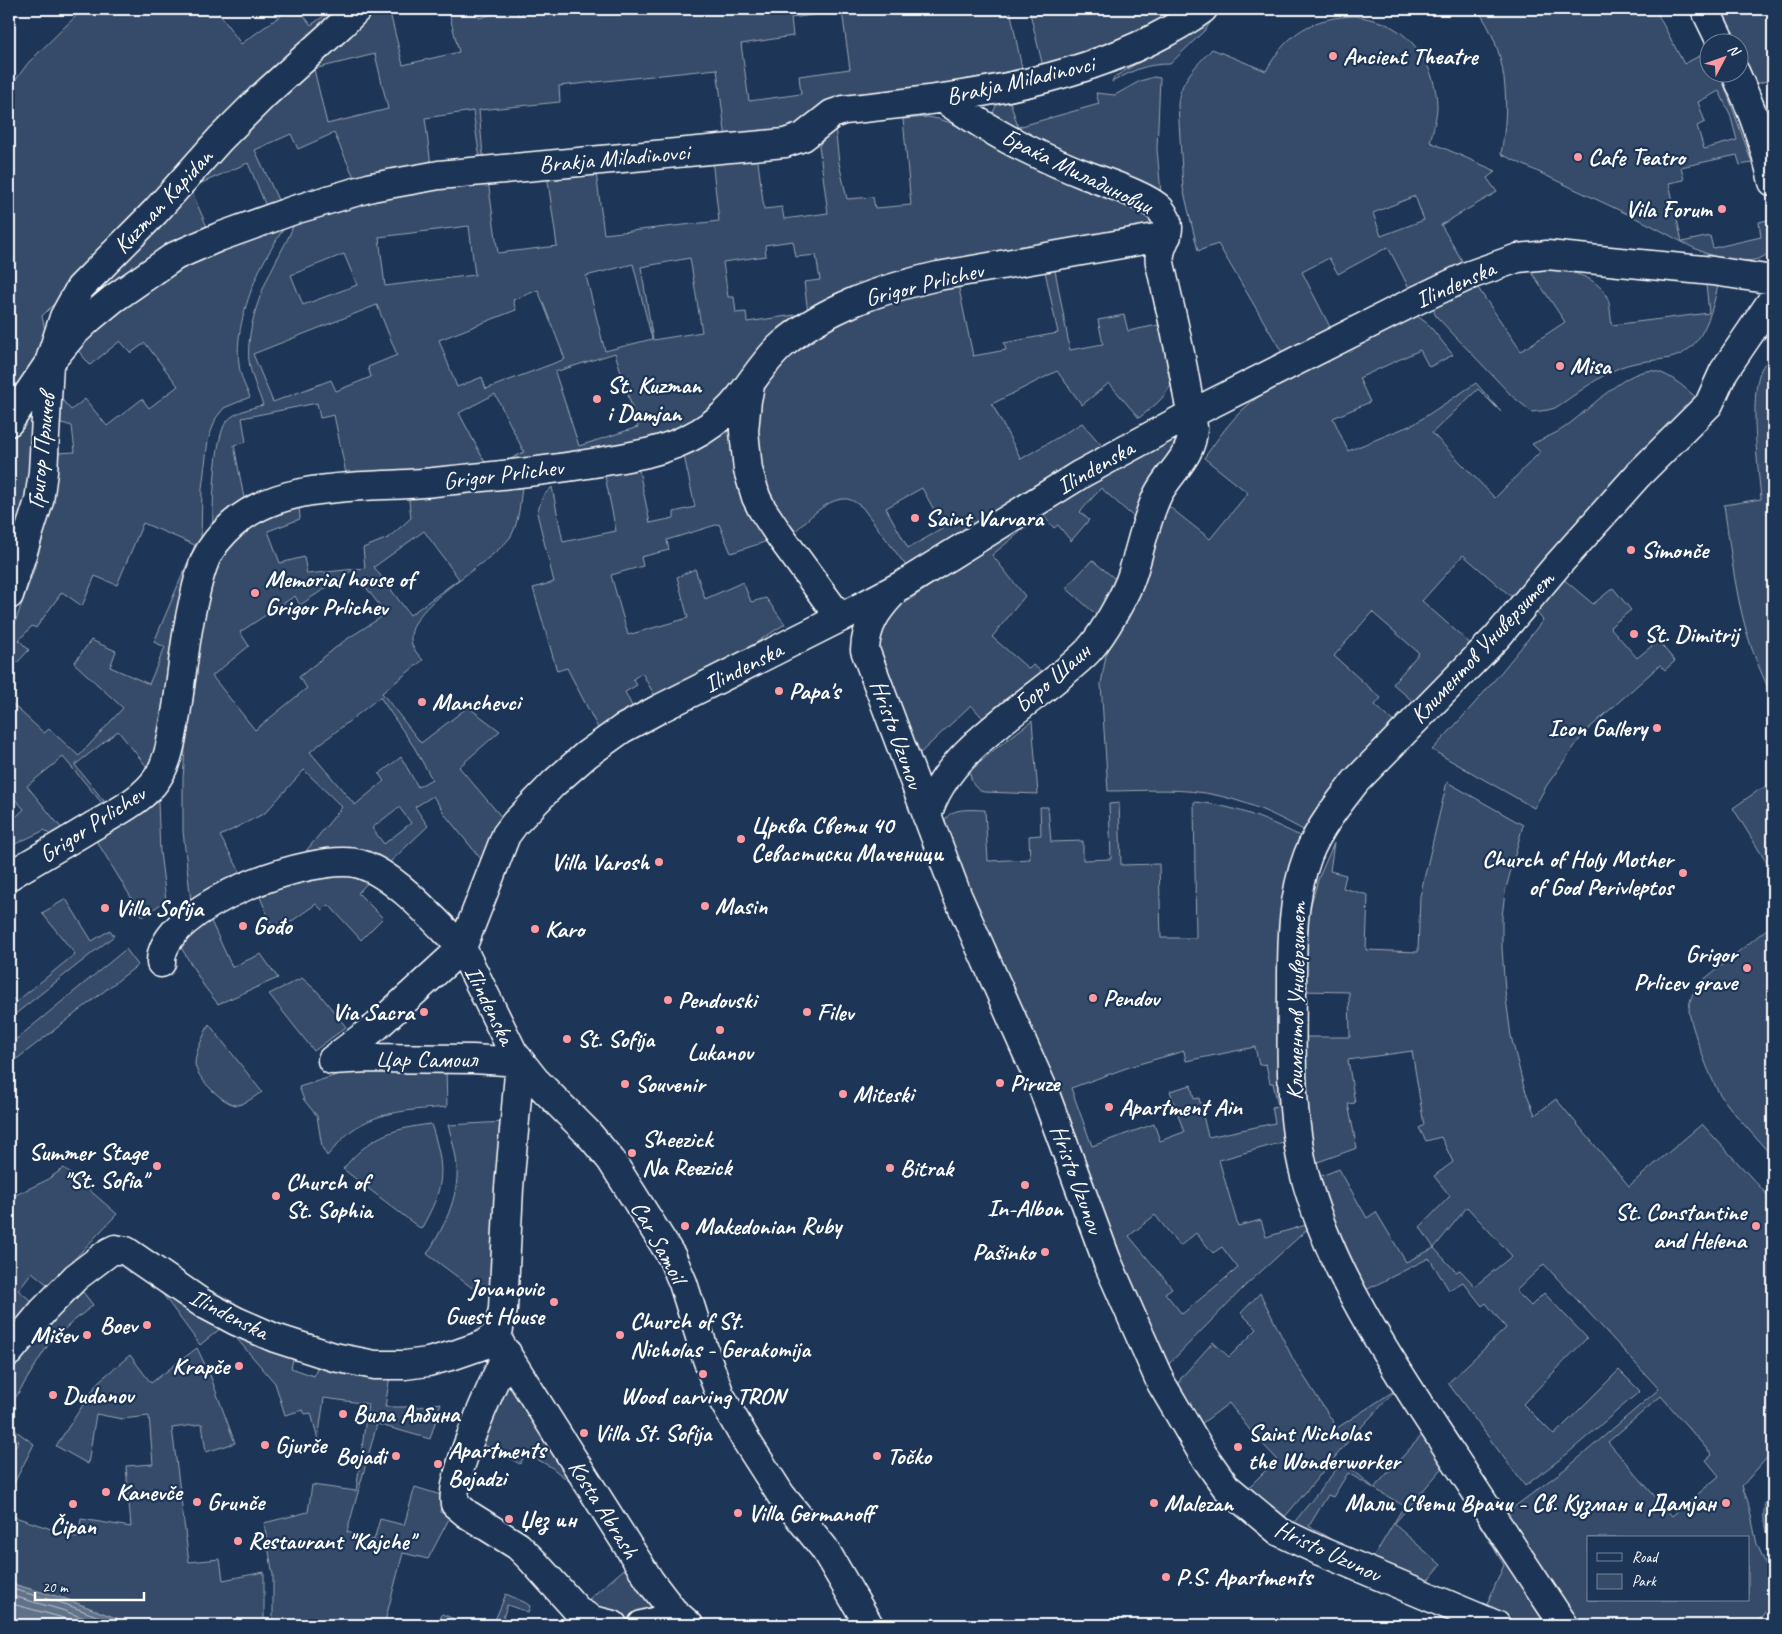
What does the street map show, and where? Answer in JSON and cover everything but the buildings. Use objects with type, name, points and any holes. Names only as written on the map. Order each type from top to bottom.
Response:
[{"type":"street","name":"Kuzman Kapidan","points":[[9,422],[49,363],[64,317],[80,288],[155,212],[220,139],[264,94],[357,9]]},
{"type":"street","name":"Brakja Miladinovci","points":[[49,363],[74,333],[90,318],[120,294],[175,256],[219,237],[294,210],[372,187],[439,175],[785,143],[803,137],[832,114],[844,110],[942,98],[1035,80],[1098,63],[1175,28],[1203,9]]},
{"type":"street","points":[[1705,9],[1716,32]]},
{"type":"street","points":[[1739,82],[1770,167],[1773,182]]},
{"type":"street","name":"Браќа Миладиновци","points":[[942,98],[984,126],[1021,146],[1108,183],[1158,207],[1168,224],[1167,236],[1160,251],[1160,260],[1181,355],[1191,414]]},
{"type":"street","name":"Grigor Prlichev","points":[[9,876],[132,802],[154,783],[161,773],[167,760],[172,739],[188,622],[201,570],[207,555],[218,540],[242,517],[269,502],[302,492],[417,484],[534,472],[646,453],[670,446],[702,433],[719,419],[740,397],[759,370],[782,345],[838,309],[878,292],[938,276],[1167,236]]},
{"type":"street","name":"Ilindenska","points":[[332,1060],[377,1026],[462,948],[506,835],[515,823],[554,783],[612,735],[653,712],[904,584],[1072,479],[1191,414],[1415,301],[1470,275],[1518,258],[1547,255],[1567,256],[1712,271],[1773,280]]},
{"type":"street","name":"Климентов Универзитет","points":[[1564,1625],[1406,1384],[1351,1289],[1321,1225],[1305,1174],[1293,1096],[1291,1051],[1292,969],[1297,893],[1305,863],[1315,840],[1340,800],[1356,781],[1491,643],[1554,568],[1632,482],[1682,429],[1710,404],[1724,371],[1773,299]]},
{"type":"street","name":"Григор Прличев","points":[[9,596],[40,501],[49,363]]},
{"type":"street","points":[[759,370],[749,388],[744,416],[745,451],[752,484],[762,509],[840,618]]},
{"type":"street","name":"Боро Шаин","points":[[927,817],[936,793],[958,762],[1012,713],[1076,662],[1096,641],[1129,585],[1152,506],[1161,489],[1189,450],[1193,426],[1191,414]]},
{"type":"street","name":"Hristo Uzunov","points":[[904,584],[873,616],[865,650],[957,895],[1044,1091],[1107,1261],[1160,1383],[1217,1474],[1235,1495],[1280,1532],[1320,1551],[1496,1625]]},
{"type":"street","points":[[161,963],[161,951],[166,941],[179,927],[218,898],[282,873],[315,864],[334,862],[349,862],[369,867],[387,878],[414,901],[462,948]]},
{"type":"street","name":"Ilindenska","points":[[462,948],[508,1043],[520,1062]]},
{"type":"street","name":"Цар Самоил","points":[[332,1060],[367,1058],[473,1058],[520,1062]]},
{"type":"street","points":[[520,1062],[509,1188],[503,1309],[500,1326],[501,1345],[464,1456],[455,1493],[455,1504],[467,1514],[518,1546],[579,1612],[593,1620],[613,1625]]},
{"type":"street","name":"Car Samoil","points":[[520,1062],[556,1102],[588,1133],[611,1160],[672,1257],[683,1283],[720,1395],[781,1495],[824,1548],[869,1625]]},
{"type":"street","name":"Ilindenska","points":[[9,1352],[42,1311],[76,1277],[101,1257],[115,1249],[126,1251],[202,1303],[236,1321],[275,1338],[334,1357],[375,1365],[411,1364],[440,1359],[483,1345],[501,1345]]},
{"type":"street","name":"Kosta Abrash","points":[[501,1345],[640,1565],[660,1595],[681,1618]]},
{"type":"street","name":"Kosta Abrash","points":[[642,1625],[681,1618]]},
{"type":"green space","points":[[83,9],[216,9],[241,44],[290,9],[299,9],[311,25],[334,9],[346,9],[42,316],[45,330],[43,352],[9,404],[9,89],[28,63]]},
{"type":"green space","points":[[367,9],[389,9],[403,65],[459,52],[448,9],[476,9],[479,18],[511,9],[516,9],[518,15],[538,9],[1010,9],[1022,69],[914,89],[838,99],[793,131],[726,139],[717,69],[559,86],[560,102],[479,110],[484,166],[481,166],[473,111],[425,118],[432,173],[373,180],[357,184],[334,133],[298,149],[291,134],[255,150],[279,202],[314,187],[319,197],[268,211],[248,163],[190,188],[211,236],[156,261],[71,322],[97,283],[154,225],[214,156],[267,102]],"holes":[[[842,11],[850,69],[799,76],[801,94],[749,101],[741,44],[793,36],[791,18]],[[375,54],[388,109],[327,124],[314,69]]]},
{"type":"green space","points":[[1029,9],[1172,9],[1174,12],[1178,9],[1189,9],[1044,71]]},
{"type":"green space","points":[[1218,9],[1221,9],[1204,31],[1170,64],[1140,68],[1112,82],[1114,77],[1189,33]]},
{"type":"green space","points":[[1477,9],[1655,9],[1684,64],[1700,56],[1700,82],[1723,82],[1752,163],[1740,165],[1737,155],[1681,167],[1684,180],[1669,183],[1682,242],[1710,236],[1713,248],[1761,237],[1759,222],[1771,219],[1773,243],[1769,252],[1762,258],[1747,261],[1725,259],[1704,253],[1683,243],[1642,221],[1501,154],[1506,97],[1501,60],[1495,42]],"holes":[[[1719,91],[1730,114],[1737,140],[1704,149],[1697,126],[1705,122],[1698,102]]]},
{"type":"green space","points":[[1720,9],[1728,9],[1730,13],[1738,9],[1773,9],[1773,79],[1756,84],[1750,71],[1750,32],[1731,32]]},
{"type":"green space","points":[[1356,16],[1375,20],[1397,30],[1407,38],[1423,57],[1429,68],[1436,92],[1435,124],[1430,142],[1496,171],[1487,178],[1497,192],[1441,225],[1464,264],[1409,288],[1388,247],[1338,274],[1329,258],[1302,272],[1331,329],[1283,354],[1218,244],[1198,251],[1183,188],[1179,96],[1185,81],[1212,49],[1266,71],[1274,58],[1292,37],[1314,24],[1340,17]],"holes":[[[1415,196],[1424,220],[1381,236],[1373,213]]]},
{"type":"green space","points":[[1154,77],[1160,78],[1157,149],[1161,193],[1022,135],[993,115],[998,104],[1009,98],[1018,127],[1099,104],[1096,93],[1115,95],[1140,81]]},
{"type":"green space","points":[[928,117],[958,126],[1039,169],[1132,203],[1153,218],[1153,223],[1150,226],[966,258],[905,274],[844,296],[814,310],[787,328],[772,341],[722,402],[693,427],[675,436],[646,445],[517,467],[473,472],[347,478],[334,415],[320,418],[317,403],[242,418],[246,442],[234,445],[244,498],[300,487],[276,495],[241,511],[213,536],[215,476],[219,442],[223,429],[230,418],[263,405],[249,361],[254,314],[262,290],[296,217],[379,195],[488,181],[498,253],[557,246],[547,174],[596,172],[604,234],[719,221],[712,159],[757,154],[764,209],[782,207],[784,219],[828,213],[819,146],[835,126],[839,163],[847,199],[873,197],[875,208],[911,205],[903,119]],"holes":[[[469,226],[475,275],[385,286],[379,237]],[[793,241],[796,257],[816,255],[820,280],[804,282],[808,313],[747,322],[746,312],[736,313],[734,297],[728,297],[723,262],[766,256],[765,245]],[[344,254],[357,285],[303,305],[291,275]],[[690,258],[702,332],[653,340],[641,267]],[[633,264],[652,339],[605,351],[586,276]],[[538,290],[565,359],[486,389],[482,377],[457,387],[439,340],[516,310],[513,300]],[[377,305],[397,355],[368,367],[371,377],[336,391],[331,380],[273,402],[253,354]],[[615,353],[638,427],[579,446],[555,372]],[[495,394],[524,452],[489,470],[459,413]]]},
{"type":"green space","points":[[284,227],[259,271],[246,305],[240,329],[238,353],[240,368],[250,397],[224,408],[216,418],[208,440],[202,489],[201,541],[165,719],[153,758],[147,767],[118,731],[75,765],[104,801],[102,803],[63,757],[27,786],[63,830],[53,838],[45,830],[9,847],[9,824],[24,809],[9,793],[9,701],[44,733],[49,729],[79,756],[123,708],[74,663],[91,640],[116,651],[110,667],[149,684],[165,647],[154,642],[195,545],[143,523],[117,585],[95,576],[82,606],[62,592],[36,628],[32,626],[19,640],[29,650],[9,671],[9,639],[34,570],[48,518],[56,453],[75,452],[72,426],[55,421],[58,395],[71,410],[85,399],[107,426],[142,399],[149,408],[178,386],[145,343],[131,353],[120,341],[90,365],[76,348],[165,268]]},
{"type":"green space","points":[[1528,267],[1571,272],[1591,280],[1600,287],[1608,298],[1612,325],[1709,313],[1706,284],[1718,285],[1709,318],[1698,339],[1690,348],[1670,358],[1639,362],[1621,367],[1595,381],[1555,408],[1532,412],[1512,396],[1434,312],[1435,308],[1440,304],[1478,288],[1521,351],[1565,322]]},
{"type":"green space","points":[[1055,270],[1070,350],[1103,344],[1098,320],[1124,315],[1128,331],[1163,324],[1171,384],[1161,399],[1139,418],[1109,383],[1082,405],[1057,371],[992,404],[1021,459],[1082,423],[1104,448],[950,539],[907,567],[862,507],[849,499],[829,503],[808,519],[790,537],[778,520],[756,461],[759,388],[791,352],[859,310],[958,284],[973,356],[1006,350],[1004,343],[1058,333],[1045,271]],"holes":[[[922,488],[944,528],[908,548],[886,508]]]},
{"type":"green space","points":[[1416,315],[1428,324],[1453,355],[1429,367],[1420,350],[1359,378],[1370,402],[1333,418],[1348,451],[1414,424],[1476,383],[1501,412],[1478,389],[1432,433],[1495,498],[1540,452],[1532,444],[1565,427],[1610,390],[1633,375],[1645,371],[1661,373],[1678,383],[1699,400],[1514,599],[1463,555],[1422,601],[1473,646],[1416,704],[1393,684],[1419,653],[1372,612],[1334,656],[1381,698],[1375,705],[1397,725],[1309,833],[1255,807],[1206,793],[1178,790],[1108,791],[1101,684],[1106,655],[1127,616],[1167,505],[1210,539],[1248,493],[1204,458],[1239,413],[1267,391]]},
{"type":"green space","points":[[1768,361],[1773,361],[1773,699],[1746,632],[1735,578],[1724,505],[1761,499],[1756,447],[1755,404],[1757,384],[1761,370]]},
{"type":"green space","points":[[38,389],[36,470],[9,572],[9,438]]},
{"type":"green space","points":[[738,410],[774,539],[731,553],[719,524],[667,540],[669,550],[641,557],[643,566],[611,575],[628,635],[688,618],[677,577],[695,569],[705,599],[743,582],[751,602],[766,598],[785,624],[743,651],[656,698],[642,673],[633,679],[637,685],[625,692],[634,710],[600,732],[567,668],[557,671],[533,588],[554,582],[537,513],[543,496],[552,487],[563,542],[616,531],[605,476],[637,461],[650,523],[674,518],[674,512],[695,507],[683,451]]},
{"type":"green space","points":[[1173,436],[1180,437],[1137,520],[1101,488],[1080,512],[1089,520],[1071,541],[1058,525],[1054,528],[1042,514],[992,555],[1025,596],[992,637],[1029,669],[1033,665],[1045,674],[988,724],[971,705],[915,758],[875,648],[888,614],[1053,504]]},
{"type":"green space","points":[[523,480],[518,516],[511,536],[486,560],[433,601],[420,616],[412,631],[412,645],[423,660],[382,693],[421,743],[468,707],[500,731],[459,767],[504,820],[485,864],[446,816],[433,796],[415,807],[428,826],[389,863],[334,849],[306,851],[342,807],[304,770],[265,813],[220,836],[242,875],[191,902],[183,831],[183,779],[185,749],[197,675],[200,621],[212,570],[240,528],[299,503],[300,519],[268,531],[280,563],[304,557],[307,574],[365,568],[363,548],[388,538],[411,518],[408,492]],"holes":[[[424,531],[459,579],[410,615],[374,567]],[[353,570],[386,614],[344,641],[299,677],[307,688],[255,730],[212,676],[249,646],[240,632],[295,596],[300,605]],[[380,697],[414,747],[432,779],[418,787],[401,757],[379,774],[384,781],[355,805],[310,752]],[[399,807],[411,823],[384,844],[372,828]]]},
{"type":"green space","points":[[1092,560],[1119,582],[1099,617],[1066,588]]},
{"type":"green space","points":[[1561,577],[1593,604],[1613,588],[1631,610],[1610,627],[1637,658],[1658,641],[1675,661],[1665,670],[1660,665],[1584,733],[1547,785],[1534,808],[1432,750],[1489,686],[1543,620],[1532,607]]},
{"type":"green space","points":[[1032,721],[1038,794],[984,792],[978,789],[972,782],[970,773],[973,769],[995,749]]},
{"type":"green space","points":[[1447,782],[1523,825],[1505,892],[1502,917],[1502,948],[1511,1036],[1523,1084],[1535,1115],[1556,1099],[1629,1186],[1702,1124],[1773,1201],[1773,1451],[1742,1486],[1748,1502],[1757,1544],[1773,1581],[1773,1603],[1756,1625],[1577,1625],[1502,1516],[1573,1463],[1659,1389],[1544,1264],[1516,1291],[1531,1306],[1544,1293],[1587,1338],[1523,1404],[1554,1435],[1619,1370],[1640,1391],[1567,1454],[1525,1486],[1448,1383],[1506,1328],[1486,1303],[1482,1306],[1463,1282],[1449,1290],[1429,1258],[1366,1290],[1338,1235],[1316,1178],[1339,1169],[1367,1218],[1376,1212],[1406,1262],[1434,1248],[1420,1227],[1450,1196],[1434,1176],[1453,1162],[1441,1137],[1426,1141],[1419,1128],[1424,1125],[1412,1051],[1348,1060],[1355,1103],[1348,1104],[1357,1148],[1312,1164],[1303,1037],[1350,1037],[1349,992],[1303,991],[1309,911],[1319,877],[1334,843],[1330,871],[1346,875],[1343,888],[1368,895],[1366,950],[1418,952],[1420,896]],"holes":[[[1467,1207],[1512,1256],[1475,1286],[1460,1270],[1456,1272],[1434,1248]],[[1661,1396],[1712,1455],[1706,1460],[1719,1476],[1672,1516],[1608,1442]]]},
{"type":"green space","points":[[1773,783],[1773,873],[1733,808]]},
{"type":"green space","points":[[158,802],[160,852],[166,900],[143,917],[96,840]]},
{"type":"green space","points":[[1194,802],[1238,810],[1306,839],[1297,861],[1311,1226],[1245,1286],[1165,1368],[1002,972],[944,824],[946,818],[960,810],[985,810],[988,861],[1030,859],[1029,836],[1041,835],[1040,807],[1048,807],[1051,842],[1083,841],[1083,860],[1111,859],[1109,804],[1119,803],[1121,865],[1159,864],[1161,938],[1196,938]],"holes":[[[1255,1047],[1259,1065],[1266,1064],[1270,1083],[1273,1083],[1278,1106],[1272,1107],[1275,1123],[1208,1137],[1199,1098],[1194,1099],[1191,1085],[1170,1091],[1184,1132],[1160,1141],[1154,1124],[1092,1146],[1071,1088],[1132,1066],[1184,1051],[1186,1061]],[[1283,1142],[1306,1225],[1266,1237],[1261,1220],[1238,1226],[1219,1160]],[[1155,1215],[1180,1246],[1196,1233],[1213,1253],[1222,1247],[1238,1268],[1182,1314],[1165,1293],[1172,1288],[1129,1236]]]},
{"type":"green space","points":[[328,875],[351,875],[370,880],[358,893],[383,918],[361,940],[329,905],[322,910],[316,904],[275,933],[260,897],[279,889]]},
{"type":"green space","points":[[66,899],[92,941],[110,930],[114,936],[9,1019],[9,994],[16,1002],[75,954],[42,913]]},
{"type":"green space","points":[[210,919],[232,967],[261,954],[278,978],[218,1004],[204,986],[179,944]]},
{"type":"green space","points":[[1773,924],[1773,1158],[1719,1093],[1701,1052],[1689,1010],[1690,1000],[1697,985]]},
{"type":"green space","points":[[126,949],[138,965],[9,1065],[9,1045]]},
{"type":"green space","points":[[302,978],[318,992],[346,1027],[314,1051],[269,994]]},
{"type":"green space","points":[[209,1024],[262,1092],[245,1103],[238,1105],[226,1101],[212,1090],[197,1070],[195,1064],[196,1054]]},
{"type":"green space","points":[[446,1068],[447,1107],[410,1110],[373,1119],[351,1131],[327,1156],[322,1147],[317,1116],[304,1100],[299,1087],[346,1072]]},
{"type":"green space","points":[[506,1122],[492,1290],[471,1287],[427,1254],[449,1213],[457,1179],[454,1146],[448,1125]]},
{"type":"green space","points":[[431,1124],[439,1154],[441,1178],[435,1201],[421,1229],[343,1169],[362,1149],[381,1136]]},
{"type":"green space","points":[[64,1168],[117,1214],[49,1286],[32,1272],[18,1290],[35,1304],[9,1336],[9,1198],[45,1181]]},
{"type":"green space","points":[[150,1277],[226,1324],[200,1345]]},
{"type":"green space","points":[[83,1292],[93,1305],[48,1345],[9,1408],[9,1363],[45,1324]]},
{"type":"green space","points":[[1260,1293],[1294,1361],[1337,1428],[1397,1389],[1351,1438],[1283,1519],[1248,1488],[1277,1459],[1253,1434],[1229,1403],[1197,1427],[1181,1396],[1179,1384],[1181,1378],[1213,1342],[1229,1357],[1257,1329],[1241,1313]]},
{"type":"green space","points":[[231,1332],[294,1356],[291,1368],[314,1376],[319,1363],[390,1376],[385,1407],[419,1407],[441,1403],[430,1439],[377,1424],[347,1532],[374,1540],[380,1519],[404,1525],[415,1487],[444,1496],[440,1512],[450,1517],[428,1559],[403,1553],[384,1625],[291,1625],[276,1622],[273,1625],[273,1575],[264,1523],[308,1512],[312,1485],[356,1491],[368,1404],[324,1398],[318,1440],[311,1413],[305,1414],[303,1410],[285,1415],[275,1383]]},
{"type":"green space","points":[[197,1348],[210,1375],[235,1443],[206,1452],[202,1424],[172,1428],[189,1562],[220,1559],[223,1580],[264,1572],[264,1625],[134,1625],[66,1599],[9,1583],[9,1515],[78,1538],[81,1519],[131,1527],[126,1466],[153,1464],[149,1416],[122,1419],[96,1414],[88,1464],[56,1446],[98,1382],[130,1355],[151,1383]]},
{"type":"green space","points":[[507,1380],[583,1492],[551,1467],[526,1453],[520,1464],[479,1442]]},
{"type":"green space","points":[[9,1426],[34,1444],[9,1493],[9,1454],[19,1441],[9,1433]]},
{"type":"green space","points":[[1424,1433],[1446,1464],[1394,1524],[1441,1565],[1424,1585],[1370,1563],[1292,1525],[1343,1461],[1374,1488]],"holes":[[[1348,1473],[1404,1506],[1370,1563],[1309,1526],[1328,1495],[1333,1497]]]},
{"type":"green space","points":[[1773,1484],[1773,1555],[1765,1527],[1764,1510],[1768,1493]]},
{"type":"green space","points":[[1481,1518],[1546,1625],[1519,1625],[1484,1611],[1504,1565],[1478,1522]]},
{"type":"green space","points":[[629,1565],[651,1602],[652,1607],[645,1614],[636,1618],[618,1618],[582,1605]]},
{"type":"green space","points":[[506,1594],[530,1606],[528,1612],[507,1605],[501,1625],[493,1625]]},
{"type":"green space","points":[[442,1614],[469,1625],[438,1625]]},
{"type":"water","points":[[9,1583],[66,1599],[134,1625],[9,1625]]},
{"type":"place","name":"Ancient Theatre","points":[[1333,56]]},
{"type":"place","name":"Cafe Teatro","points":[[1578,157]]},
{"type":"place","name":"Vila Forum","points":[[1722,209]]},
{"type":"place","name":"Misa","points":[[1560,366]]},
{"type":"place","name":"St. Kuzman i Damjan","points":[[597,399]]},
{"type":"place","name":"Saint Varvara","points":[[915,518]]},
{"type":"place","name":"Simonče","points":[[1631,550]]},
{"type":"place","name":"Memorial house of Grigor Prlichev","points":[[255,593]]},
{"type":"place","name":"St. Dimitrij","points":[[1634,634]]},
{"type":"place","name":"Papa's","points":[[779,691]]},
{"type":"place","name":"Manchevci","points":[[422,702]]},
{"type":"place","name":"Icon Gallery","points":[[1657,728]]},
{"type":"place","name":"Црква Свети 40 Севастиски Маченици","points":[[741,839]]},
{"type":"place","name":"Villa Varosh","points":[[659,862]]},
{"type":"place","name":"Church of Holy Mother of God Perivleptos","points":[[1683,873]]},
{"type":"place","name":"Masin","points":[[705,906]]},
{"type":"place","name":"Villa Sofija","points":[[105,908]]},
{"type":"place","name":"Gođo","points":[[243,926]]},
{"type":"place","name":"Karo","points":[[535,929]]},
{"type":"place","name":"Grigor Prlicev grave","points":[[1747,968]]},
{"type":"place","name":"Pendov","points":[[1093,998]]},
{"type":"place","name":"Pendovski","points":[[668,1000]]},
{"type":"place","name":"Via Sacra","points":[[424,1012]]},
{"type":"place","name":"Filev","points":[[807,1012]]},
{"type":"place","name":"Lukanov","points":[[720,1030]]},
{"type":"place","name":"St. Sofija","points":[[567,1039]]},
{"type":"place","name":"Piruze","points":[[1000,1083]]},
{"type":"place","name":"Souvenir","points":[[625,1084]]},
{"type":"place","name":"Miteski","points":[[843,1094]]},
{"type":"place","name":"Apartment Ain","points":[[1109,1107]]},
{"type":"place","name":"Sheezick Na Reezick","points":[[632,1153]]},
{"type":"place","name":"Summer Stage \"St. Sofia\"","points":[[157,1166]]},
{"type":"place","name":"Bitrak","points":[[890,1168]]},
{"type":"place","name":"In-Albon","points":[[1025,1185]]},
{"type":"place","name":"Church of St. Sophia","points":[[276,1196]]},
{"type":"place","name":"Makedonian Ruby","points":[[685,1226]]},
{"type":"place","name":"St. Constantine and Helena","points":[[1756,1226]]},
{"type":"place","name":"Pašinko","points":[[1045,1252]]},
{"type":"place","name":"Jovanovic Guest House","points":[[554,1302]]},
{"type":"place","name":"Boev","points":[[147,1325]]},
{"type":"place","name":"Mišev","points":[[87,1335]]},
{"type":"place","name":"Church of St. Nicholas - Gerakomija","points":[[620,1335]]},
{"type":"place","name":"Krapče","points":[[239,1366]]},
{"type":"place","name":"Wood carving TRON","points":[[703,1374]]},
{"type":"place","name":"Dudanov","points":[[53,1395]]},
{"type":"place","name":"Вила Албина","points":[[343,1414]]},
{"type":"place","name":"Villa St. Sofija","points":[[584,1433]]},
{"type":"place","name":"Gjurče","points":[[265,1445]]},
{"type":"place","name":"Saint Nicholas the Wonderworker","points":[[1238,1447]]},
{"type":"place","name":"Bojađi","points":[[396,1456]]},
{"type":"place","name":"Točko","points":[[877,1456]]},
{"type":"place","name":"Apartments Bojadzi","points":[[438,1464]]},
{"type":"place","name":"Kanevče","points":[[106,1492]]},
{"type":"place","name":"Grunče","points":[[197,1502]]},
{"type":"place","name":"Malezan","points":[[1154,1503]]},
{"type":"place","name":"Мали Свети Врачи - Св. Кузман и Дамјан","points":[[1726,1503]]},
{"type":"place","name":"Čipan","points":[[73,1504]]},
{"type":"place","name":"Villa Germanoff","points":[[738,1513]]},
{"type":"place","name":"Џез ин","points":[[509,1519]]},
{"type":"place","name":"Restaurant \"Kajche\"","points":[[238,1541]]},
{"type":"place","name":"P.S. Apartments","points":[[1166,1577]]}]
